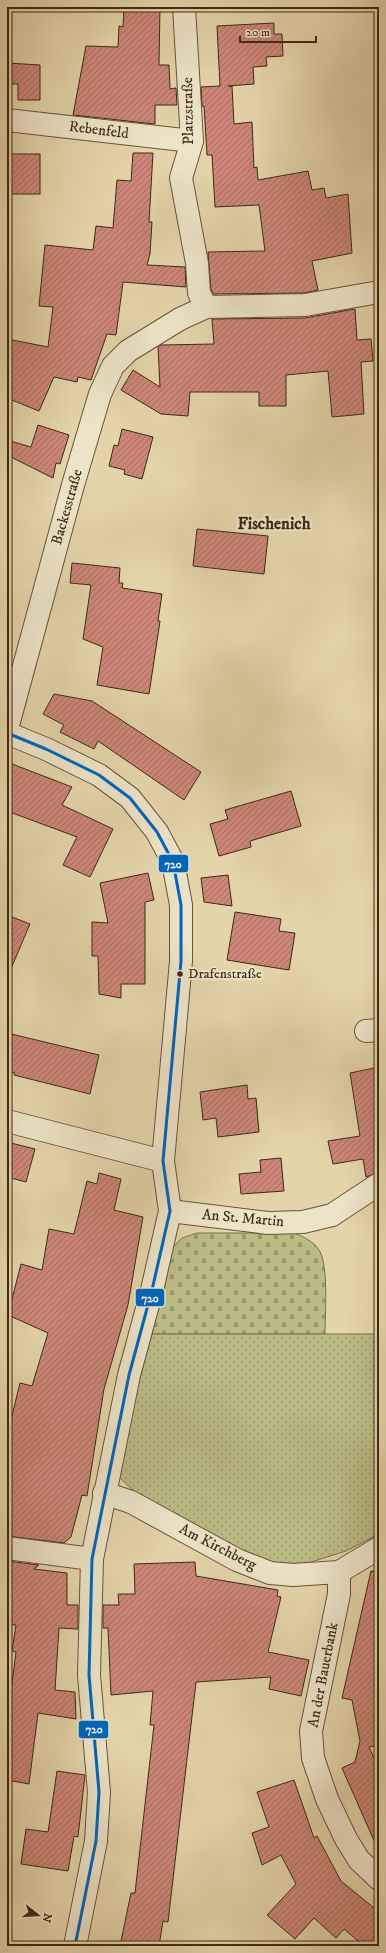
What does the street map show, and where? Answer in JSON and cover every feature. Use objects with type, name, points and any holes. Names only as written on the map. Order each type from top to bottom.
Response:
[{"type":"street","name":"Platzstraße","points":[[184,7],[192,141],[181,178],[197,263],[199,293],[206,307]]},
{"type":"street","name":"Rebenfeld","points":[[7,120],[192,141]]},
{"type":"street","points":[[206,307],[305,305],[379,292]]},
{"type":"street","name":"Backesstraße","points":[[7,729],[70,492],[100,394],[113,366],[123,356],[180,319],[206,307]]},
{"type":"street","points":[[7,733],[99,775],[130,798],[157,832],[173,862],[182,905],[181,961],[163,1161],[170,1211],[152,1290],[129,1375],[104,1493],[92,1559],[89,1675],[99,1792],[96,1841],[75,1946]]},
{"type":"street","points":[[7,1121],[163,1161]]},
{"type":"street","name":"An St. Martin","points":[[170,1211],[268,1223],[303,1222],[332,1216],[379,1184]]},
{"type":"street","name":"Am Kirchberg","points":[[104,1493],[131,1502],[237,1560],[270,1573],[293,1575],[339,1572],[379,1548]]},
{"type":"street","points":[[7,1548],[92,1559]]},
{"type":"street","name":"An der Bauerbank","points":[[339,1572],[339,1594],[311,1731],[313,1758],[327,1799],[346,1839],[359,1860],[379,1879]]},
{"type":"green space","points":[[197,1233],[294,1233],[311,1242],[319,1250],[324,1267],[326,1290],[325,1334],[152,1334],[172,1248],[182,1238]]},
{"type":"green space","points":[[152,1334],[379,1334],[379,1534],[346,1551],[308,1563],[274,1565],[249,1558],[138,1495],[119,1477],[126,1427]]},
{"type":"building","points":[[124,7],[160,7],[159,65],[169,65],[170,89],[176,88],[177,105],[155,105],[155,124],[73,115],[86,46],[118,47],[119,26],[123,27]]},
{"type":"building","points":[[274,23],[274,34],[282,34],[283,56],[266,57],[267,66],[253,67],[254,84],[228,86],[232,86],[234,124],[252,122],[254,168],[257,167],[258,180],[308,171],[312,190],[324,188],[326,198],[348,194],[352,253],[312,261],[318,290],[304,293],[214,294],[211,290],[208,252],[265,251],[259,205],[215,207],[212,155],[207,155],[204,106],[202,106],[201,87],[220,86],[217,26]]},
{"type":"building","points":[[7,63],[40,65],[40,100],[18,100],[18,84],[7,84]]},
{"type":"building","points":[[133,153],[153,153],[149,222],[152,222],[150,254],[147,265],[185,267],[186,287],[123,282],[116,335],[107,334],[91,380],[78,377],[77,382],[54,377],[39,411],[7,398],[7,339],[48,347],[53,307],[39,306],[45,245],[93,250],[96,226],[113,228],[117,180],[131,181]]},
{"type":"building","points":[[7,154],[40,154],[40,194],[7,194]]},
{"type":"building","points":[[355,309],[357,340],[371,339],[373,361],[361,362],[364,414],[332,417],[328,371],[286,375],[286,406],[259,406],[259,392],[190,392],[188,416],[161,414],[121,390],[133,370],[160,387],[158,347],[161,345],[214,344],[212,319],[305,318]]},
{"type":"building","points":[[38,425],[69,435],[60,464],[56,463],[53,478],[7,455],[7,440],[31,447]]},
{"type":"building","points":[[122,429],[153,437],[142,479],[124,474],[125,470],[109,466],[114,445],[118,446]]},
{"type":"building","points":[[197,529],[268,536],[264,574],[193,566]]},
{"type":"building","points":[[72,563],[120,568],[119,583],[123,583],[122,588],[162,594],[158,621],[160,621],[149,694],[97,685],[103,647],[83,639],[91,585],[70,583]]},
{"type":"building","points":[[54,694],[92,701],[201,772],[184,800],[98,741],[94,749],[60,732],[64,725],[43,714]]},
{"type":"building","points":[[7,762],[72,787],[62,805],[113,829],[90,877],[63,865],[77,837],[7,811]]},
{"type":"building","points":[[291,791],[301,826],[250,841],[251,847],[219,856],[210,824],[228,819],[225,810]]},
{"type":"building","points":[[148,873],[154,900],[145,902],[145,984],[121,984],[121,998],[99,994],[98,956],[92,956],[92,922],[108,923],[100,883]]},
{"type":"building","points":[[228,875],[232,906],[204,902],[201,878]]},
{"type":"building","points":[[235,912],[281,919],[279,931],[295,933],[289,970],[227,960]]},
{"type":"building","points":[[7,915],[30,924],[7,978]]},
{"type":"building","points":[[7,1033],[99,1055],[90,1094],[14,1075],[15,1073],[7,1071]]},
{"type":"building","points":[[379,1067],[379,1172],[366,1177],[363,1159],[333,1164],[328,1141],[360,1136],[350,1073]]},
{"type":"building","points":[[247,1085],[248,1099],[256,1098],[259,1132],[218,1137],[216,1118],[203,1120],[200,1092]]},
{"type":"building","points":[[7,1142],[35,1149],[26,1182],[7,1177]]},
{"type":"building","points":[[281,1158],[284,1191],[241,1194],[239,1174],[261,1172],[260,1160]]},
{"type":"building","points":[[99,1173],[121,1179],[114,1210],[143,1217],[128,1305],[104,1389],[87,1496],[82,1495],[71,1537],[64,1543],[7,1536],[7,1436],[20,1383],[32,1386],[48,1333],[8,1315],[21,1264],[42,1270],[49,1229],[74,1234],[87,1181],[97,1184]]},
{"type":"building","points":[[7,1561],[39,1565],[34,1569],[67,1573],[67,1605],[78,1605],[78,1629],[59,1628],[55,1690],[75,1692],[76,1719],[38,1713],[29,1784],[7,1780],[7,1707],[9,1707],[16,1652],[12,1651],[16,1625],[7,1624]]},
{"type":"building","points":[[195,1562],[196,1576],[278,1590],[277,1596],[281,1597],[268,1652],[309,1660],[301,1696],[269,1689],[271,1677],[196,1682],[168,1922],[163,1921],[159,1946],[120,1946],[131,1893],[135,1893],[154,1725],[150,1725],[153,1691],[111,1695],[108,1628],[103,1628],[103,1605],[119,1605],[118,1594],[135,1594],[134,1564]]},
{"type":"building","points":[[371,1571],[379,1572],[379,1745],[369,1747],[379,1769],[379,1852],[342,1768],[355,1762],[360,1741],[352,1700],[342,1698]]},
{"type":"building","points":[[57,1771],[85,1775],[78,1837],[74,1836],[68,1871],[21,1864],[26,1829],[48,1832]]},
{"type":"building","points":[[294,1780],[314,1838],[317,1836],[341,1881],[379,1912],[379,1938],[373,1946],[364,1946],[344,1929],[336,1938],[314,1918],[295,1939],[267,1915],[296,1884],[281,1855],[262,1865],[252,1833],[269,1827],[257,1792]]},
{"type":"transit line","name":"720","points":[[7,733],[46,749],[99,775],[130,798],[157,832],[173,862],[181,905],[181,961],[163,1161],[170,1211],[152,1290],[129,1375],[92,1559],[89,1675],[99,1792],[96,1841],[75,1946]]},
{"type":"place","name":"Drafenstraße","points":[[180,974]]},
{"type":"district","name":"Fischenich","points":[[274,524]]}]
